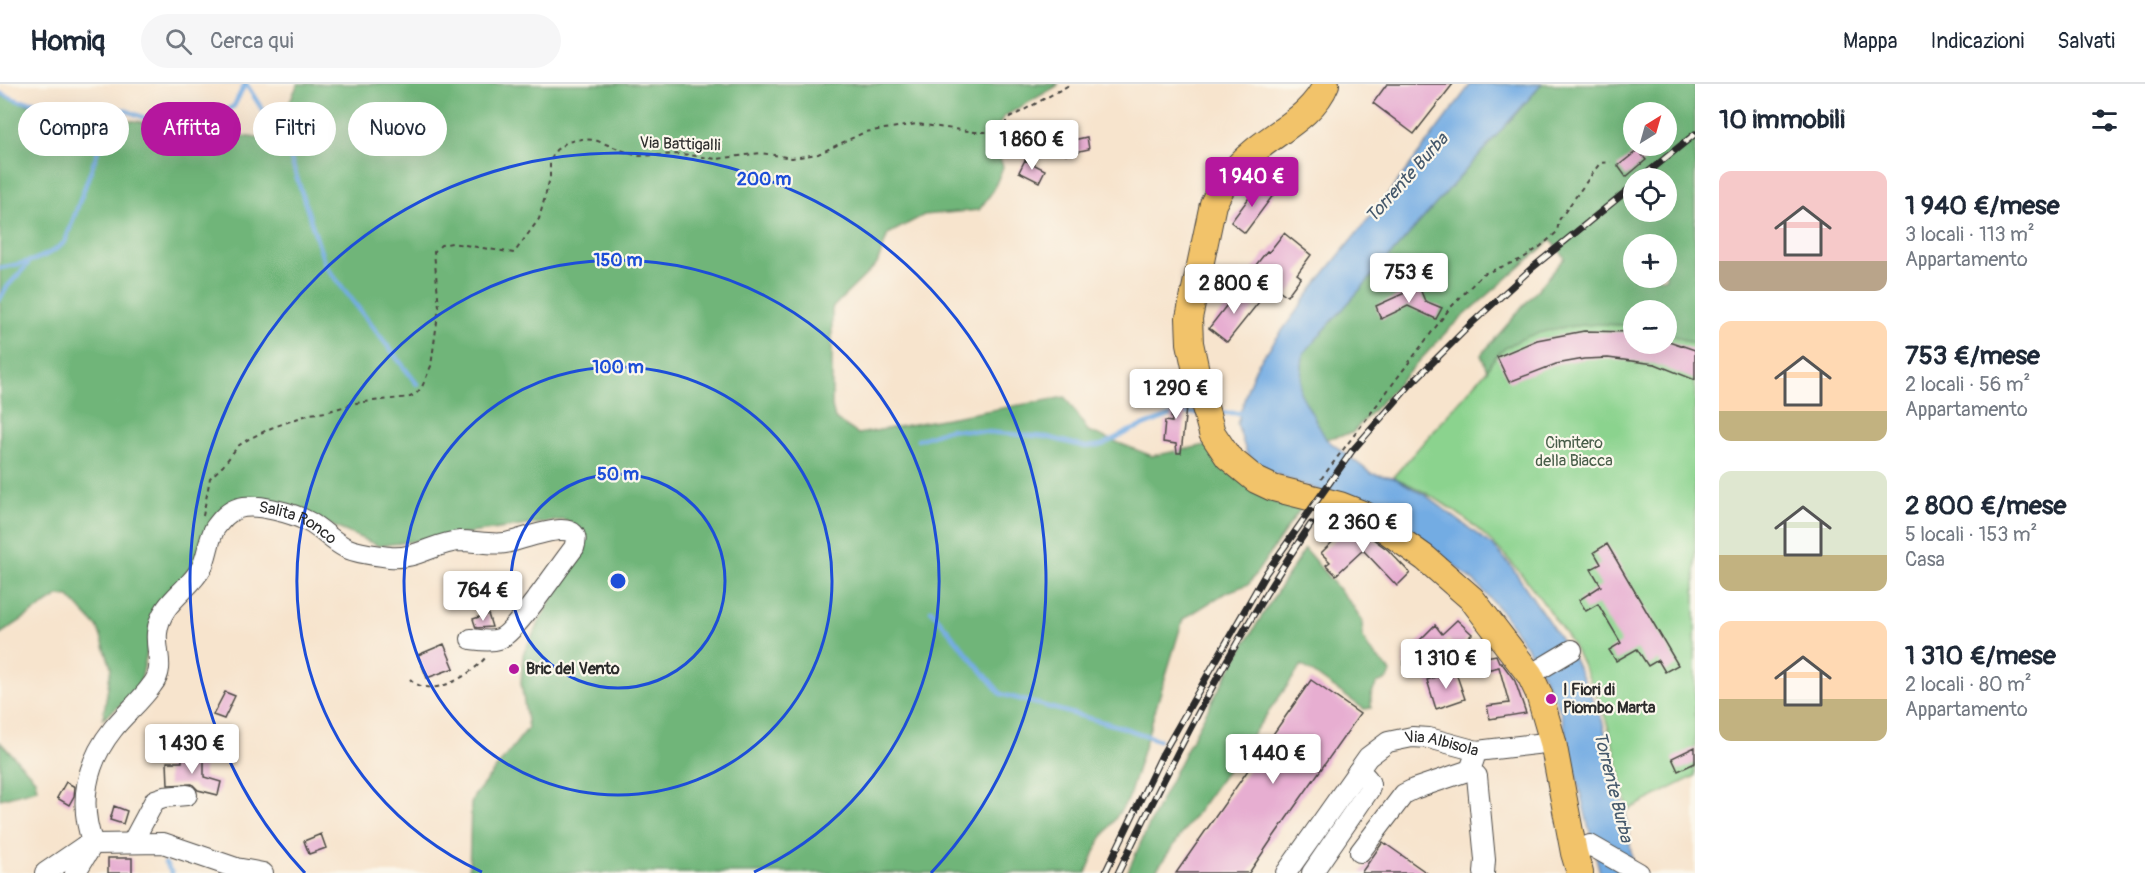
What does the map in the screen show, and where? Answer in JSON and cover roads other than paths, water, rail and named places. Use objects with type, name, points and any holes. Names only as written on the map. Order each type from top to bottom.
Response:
[{"type":"main road","points":[[1326,84],[1322,93],[1306,111],[1250,154],[1220,188],[1213,204],[1189,318],[1190,344],[1212,433],[1228,457],[1256,480],[1273,488],[1340,505],[1365,515],[1425,558],[1472,599],[1534,673],[1581,857]]},
{"type":"street","name":"Salita Ronco","points":[[93,843],[88,830],[84,803],[93,763],[114,729],[156,681],[160,666],[157,633],[160,620],[173,598],[198,572],[214,531],[232,511],[253,507],[291,515],[311,522],[346,548],[397,558],[461,541],[505,543],[551,530],[570,531],[575,537],[574,548],[524,616],[501,639],[483,641],[471,639]]},
{"type":"street","points":[[1534,673],[1572,650]]},
{"type":"street","name":"Via Albisola","points":[[1286,873],[1368,757],[1388,742],[1399,739],[1429,738],[1474,761],[1553,742]]},
{"type":"street","points":[[1334,842],[1363,858],[1404,794],[1474,761],[1485,860],[1484,873]]},
{"type":"street","points":[[1312,873],[1371,787],[1368,780],[1358,771]]},
{"type":"street","points":[[132,843],[155,800],[187,795]]},
{"type":"street","points":[[75,873],[93,843]]},
{"type":"street","points":[[45,873],[83,847],[93,843],[163,843],[236,868],[263,873]]},
{"type":"street","points":[[1581,857],[1638,872]]},
{"type":"water","name":"Torrente Burba","points":[[1471,84],[1542,84],[1303,354],[1300,392],[1326,439],[1372,474],[1393,477],[1425,495],[1494,547],[1511,566],[1574,659],[1602,720],[1625,810],[1634,873],[1600,873],[1560,710],[1535,659],[1502,612],[1477,584],[1428,544],[1387,516],[1268,471],[1247,454],[1237,424],[1257,365],[1320,279],[1386,197]]},
{"type":"waterway","points":[[0,93],[19,101],[125,110],[173,129],[199,126],[234,106],[245,84]]},
{"type":"waterway","points":[[246,84],[288,150],[325,265],[417,384]]},
{"type":"waterway","points":[[0,268],[43,256],[65,242],[96,156]]},
{"type":"waterway","points":[[0,299],[6,288],[28,264]]},
{"type":"waterway","points":[[918,440],[949,429],[1047,437],[1086,447],[1102,445],[1129,431],[1177,413],[1199,413]]},
{"type":"waterway","points":[[1216,413],[1244,413]]},
{"type":"waterway","points":[[931,610],[1001,694],[1121,727],[1159,740]]},
{"type":"waterway","points":[[165,863],[172,873]]},
{"type":"railway","points":[[1653,168],[1695,134]]},
{"type":"railway","points":[[1105,873],[1162,755],[1266,573],[1352,451],[1410,385],[1472,323],[1532,268],[1623,194]]},
{"type":"railway","points":[[1118,873],[1162,783],[1232,651],[1311,524]]},
{"type":"place","name":"Bric del Vento","points":[[514,669]]},
{"type":"place","name":"I Fiori di Piombo Marta","points":[[1551,699]]},
{"type":"park label","name":"Cimitero della Biacca","points":[[1574,452]]}]
